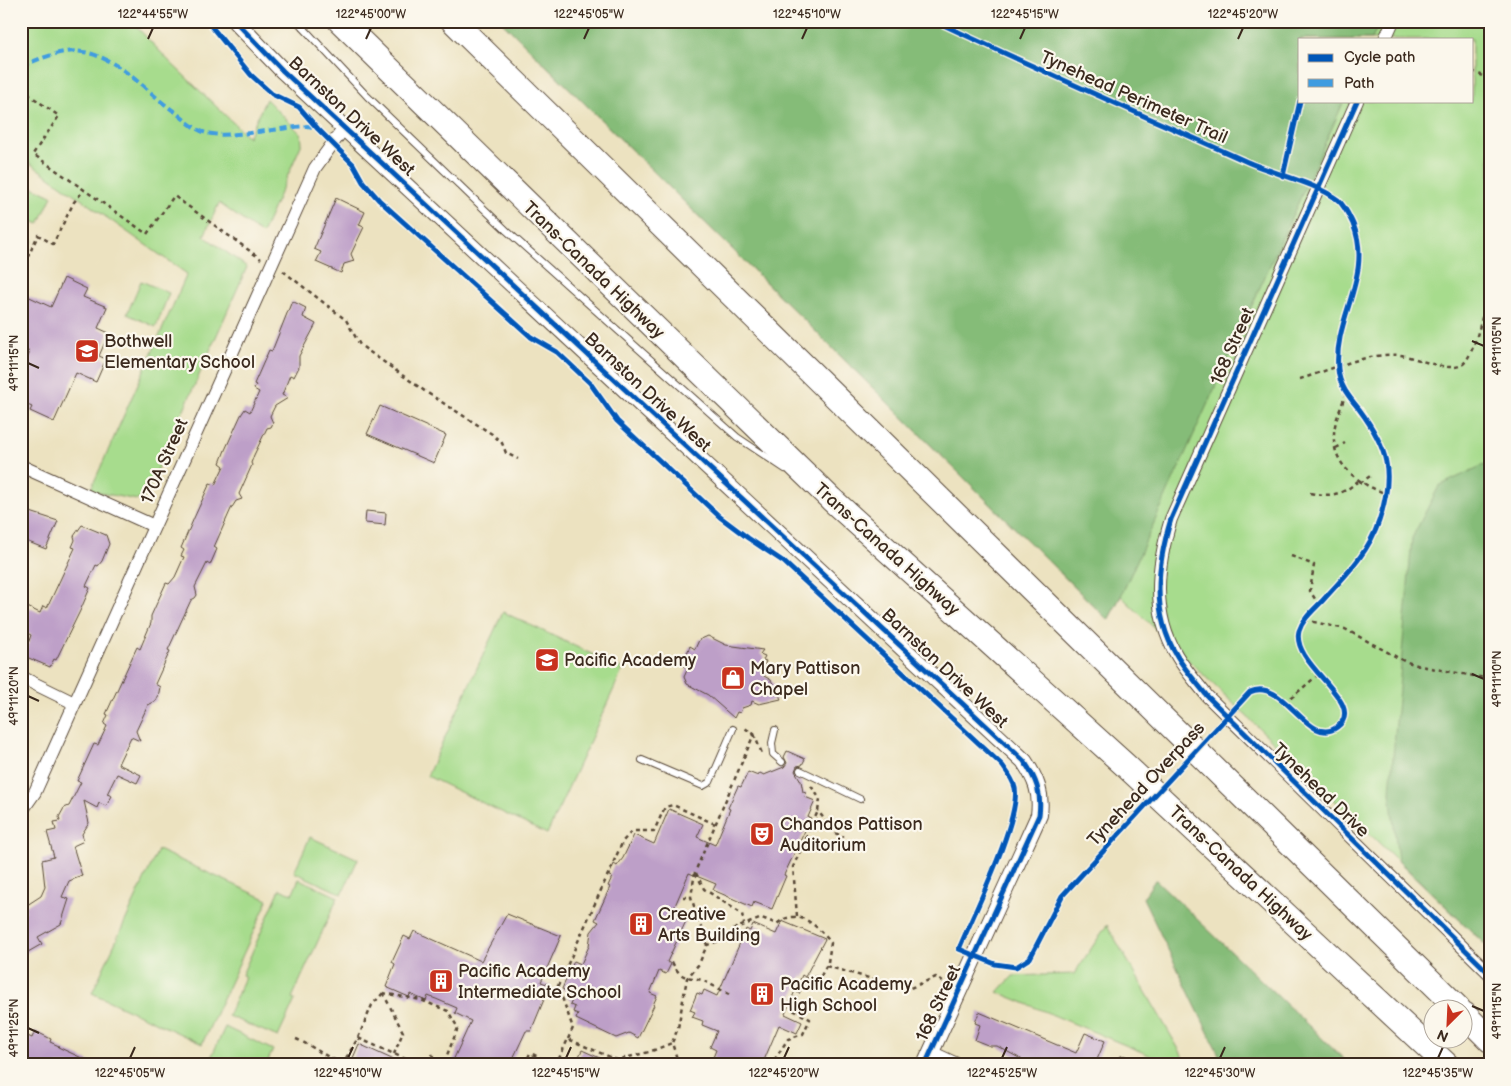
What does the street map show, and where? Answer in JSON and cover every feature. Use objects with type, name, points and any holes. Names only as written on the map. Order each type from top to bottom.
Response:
[{"type":"highway","name":"Trans-Canada Highway","points":[[340,21],[831,499],[1132,772],[1447,1065]]},
{"type":"highway","points":[[453,21],[1448,998]]},
{"type":"highway","points":[[1474,1024],[1490,1040]]},
{"type":"street","name":"Barnston Drive West","points":[[235,21],[283,71],[1024,760],[1039,786]]},
{"type":"street","points":[[1385,38],[1393,21]]},
{"type":"street","name":"168 Street","points":[[1159,608],[1158,579],[1162,549],[1171,519],[1357,102]]},
{"type":"street","name":"170A Street","points":[[21,812],[35,792],[315,168],[344,128]]},
{"type":"street","points":[[21,466],[154,526]]},
{"type":"street","name":"Tynehead Drive","points":[[1159,608],[1164,630],[1177,656],[1206,696],[1490,974]]},
{"type":"street","points":[[21,677],[74,703]]},
{"type":"street","name":"168 Street","points":[[928,1059],[1039,815],[1041,801],[1039,786]]},
{"type":"street","points":[[928,1059],[959,1065]]},
{"type":"lane","points":[[297,21],[367,96],[507,231],[737,437],[792,473]]},
{"type":"lane","points":[[799,478],[831,499]]},
{"type":"lane","points":[[642,760],[702,786],[710,782],[732,729]]},
{"type":"lane","points":[[775,730],[772,743],[773,754],[782,762]]},
{"type":"lane","points":[[800,770],[860,799]]},
{"type":"path","points":[[1474,72],[1490,79]]},
{"type":"path","points":[[21,89],[59,116],[33,154],[147,234],[174,196],[260,259]]},
{"type":"path","points":[[21,272],[38,236],[53,244],[74,202],[84,190]]},
{"type":"path","points":[[282,270],[346,320],[360,346],[426,392],[492,434],[502,443],[506,453],[518,459]]},
{"type":"path","points":[[1300,379],[1363,360],[1399,355],[1452,368],[1460,366],[1470,356],[1490,285]]},
{"type":"path","points":[[1343,386],[1352,401]]},
{"type":"path","points":[[1346,393],[1334,428],[1336,448],[1344,466],[1359,482],[1385,493]]},
{"type":"path","points":[[1336,448],[1345,444]]},
{"type":"path","points":[[1310,493],[1328,496],[1335,495],[1348,490],[1373,474]]},
{"type":"path","points":[[1383,501],[1386,485]]},
{"type":"path","points":[[1291,556],[1314,565],[1310,591],[1319,604]]},
{"type":"path","points":[[1301,626],[1325,598]]},
{"type":"path","points":[[1305,620],[1345,629],[1404,660],[1420,666],[1490,679]]},
{"type":"path","points":[[1315,669],[1325,681]]},
{"type":"path","points":[[1285,703],[1319,674]]},
{"type":"path","points":[[1279,698],[1292,709]]},
{"type":"path","points":[[679,1065],[672,1043],[678,1028],[687,978],[699,964],[707,944],[691,897],[695,872],[754,734],[743,727]]},
{"type":"path","points":[[797,916],[793,867],[818,811],[820,799],[810,784]]},
{"type":"path","points":[[525,1065],[530,1053],[556,1064],[573,1028],[558,986],[623,841],[632,831],[654,831],[665,807],[673,805],[715,824]]},
{"type":"path","points":[[818,811],[835,833],[844,837]]},
{"type":"path","points":[[695,872],[704,889],[742,914],[744,924]]},
{"type":"path","points":[[682,898],[691,897]]},
{"type":"path","points":[[707,944],[722,940],[744,924],[762,918],[777,924],[785,916],[797,916],[820,929],[831,943],[826,966],[821,976],[805,979],[791,1009],[810,1019],[803,1034],[788,1039],[771,1065]]},
{"type":"path","points":[[672,962],[678,975],[702,980],[729,994]]},
{"type":"path","points":[[826,966],[908,989],[936,977],[944,983]]},
{"type":"path","points":[[296,1039],[314,1046],[322,1055],[342,1064],[358,1038],[372,1005],[384,993]]},
{"type":"path","points":[[384,993],[403,1032],[394,1054]]},
{"type":"path","points":[[384,993],[421,1000],[448,1011],[458,1028],[443,1065]]},
{"type":"path","points":[[358,1038],[419,1065]]},
{"type":"path","points":[[568,1039],[617,1060],[649,1052],[672,1043]]},
{"type":"path","points":[[432,1054],[436,1065]]},
{"type":"green space","points":[[21,21],[131,21],[170,62],[248,137],[266,99],[301,134],[302,143],[262,234],[219,203],[204,236],[247,267],[145,497],[137,500],[90,491],[187,274],[21,157]]},
{"type":"green space","points":[[501,21],[1490,21],[1490,949],[1121,596],[1108,620]]},
{"type":"green space","points":[[501,21],[1380,21],[1372,38],[1298,38],[1298,102],[1344,102],[1121,596],[1108,620]]},
{"type":"green space","points":[[30,186],[52,196],[39,224],[21,216],[21,205]]},
{"type":"green space","points":[[21,235],[33,240],[21,264]]},
{"type":"green space","points":[[141,281],[169,293],[156,327],[127,314]]},
{"type":"green space","points":[[1483,465],[1490,467],[1490,949],[1398,860],[1390,792],[1412,538],[1439,486]]},
{"type":"green space","points":[[503,612],[623,669],[547,834],[427,776]]},
{"type":"green space","points":[[310,837],[358,859],[342,894],[294,872]]},
{"type":"green space","points":[[158,850],[268,900],[202,1044],[92,993]]},
{"type":"green space","points":[[299,879],[338,897],[292,998],[295,1000],[278,1037],[228,1016],[245,977],[242,975],[280,889],[292,894]]},
{"type":"green space","points":[[1155,880],[1350,1065],[1224,1065],[1143,898]]},
{"type":"green space","points":[[1107,925],[1188,1065],[1173,1065],[998,992],[1013,976],[1074,974]]},
{"type":"green space","points":[[225,1027],[273,1050],[266,1065],[216,1065],[209,1062]]},
{"type":"building","points":[[336,198],[365,212],[359,225],[364,227],[351,254],[354,261],[344,264],[341,273],[316,262],[321,252],[314,249]]},
{"type":"building","points":[[64,278],[87,289],[83,297],[107,307],[98,328],[109,333],[99,356],[106,359],[96,382],[76,373],[54,422],[30,411],[32,407],[21,402],[21,371],[30,352],[21,348],[21,293],[51,307]]},
{"type":"building","points":[[292,301],[306,308],[303,317],[316,324],[299,356],[299,367],[294,377],[290,375],[282,395],[288,398],[275,406],[270,416],[273,423],[271,427],[267,428],[254,455],[252,465],[239,494],[242,499],[236,501],[231,509],[214,547],[217,549],[210,565],[207,563],[195,587],[197,595],[191,600],[168,650],[170,651],[155,684],[160,687],[158,697],[156,701],[148,705],[136,731],[140,741],[131,737],[118,764],[141,775],[137,783],[117,774],[107,794],[112,796],[106,806],[99,803],[97,808],[84,801],[89,823],[82,834],[84,841],[73,846],[82,876],[69,881],[62,897],[69,899],[61,924],[38,937],[42,944],[21,956],[21,914],[26,911],[24,907],[41,896],[45,887],[42,860],[54,857],[47,832],[56,830],[54,822],[60,821],[59,817],[64,808],[69,806],[81,782],[77,781],[94,744],[98,745],[107,726],[104,724],[108,715],[106,714],[137,647],[140,649],[151,623],[151,616],[166,583],[169,584],[175,577],[184,557],[181,556],[184,550],[181,548],[194,518],[210,483],[215,485],[224,466],[220,463],[241,415],[245,409],[250,412],[259,392],[254,389],[256,385],[254,384],[269,350],[272,351]]},
{"type":"building","points":[[380,406],[446,435],[434,463],[367,434]]},
{"type":"building","points":[[21,509],[58,521],[46,549],[21,539]]},
{"type":"building","points":[[366,511],[386,513],[385,525],[365,523]]},
{"type":"building","points":[[82,525],[106,535],[109,544],[102,561],[98,566],[96,565],[86,586],[90,588],[80,611],[56,660],[54,659],[50,667],[24,656],[31,635],[21,630],[21,604],[40,613],[43,606],[47,608],[75,548],[72,547],[75,540],[74,536]]},
{"type":"building","points":[[708,636],[726,645],[763,650],[760,654],[765,656],[763,660],[766,661],[764,666],[769,668],[764,676],[771,680],[781,699],[759,704],[752,701],[751,705],[742,708],[740,713],[737,712],[734,718],[708,695],[687,684],[684,677],[688,668],[682,665],[690,646],[695,649],[699,640]]},
{"type":"building","points":[[787,751],[805,759],[802,765],[797,766],[795,771],[801,781],[803,792],[806,793],[805,797],[815,801],[808,817],[811,818],[784,875],[786,876],[772,909],[754,902],[752,907],[713,890],[716,884],[689,873],[671,915],[686,921],[667,962],[671,964],[666,974],[659,971],[650,993],[657,996],[638,1038],[629,1033],[616,1038],[576,1019],[578,1014],[573,1012],[575,1007],[570,1005],[572,1000],[567,997],[569,993],[562,989],[574,961],[581,964],[589,946],[591,932],[599,922],[595,920],[610,887],[608,886],[612,877],[609,876],[614,864],[617,866],[623,858],[634,835],[654,844],[669,809],[703,824],[697,837],[715,845],[730,809],[728,808],[738,786],[741,787],[748,772],[758,776],[760,773],[764,775],[784,767],[787,763],[784,757]]},
{"type":"building","points":[[507,914],[561,936],[541,982],[550,985],[531,1031],[526,1031],[510,1065],[451,1065],[471,1021],[455,1013],[457,1008],[436,999],[428,996],[426,1001],[410,994],[409,997],[386,987],[395,964],[392,962],[404,936],[410,939],[414,931],[481,961]]},
{"type":"building","name":"Pacific Academy High School","points":[[782,921],[825,939],[805,977],[802,975],[785,1014],[802,1022],[797,1033],[779,1025],[762,1065],[710,1065],[716,1050],[710,1047],[717,1031],[702,1025],[703,1021],[692,1017],[695,1012],[690,1010],[697,993],[702,995],[704,990],[717,996],[746,929],[750,931],[753,924],[776,934]]},
{"type":"building","points":[[979,1012],[1076,1053],[1085,1033],[1105,1041],[1096,1062],[1102,1065],[1032,1065],[997,1046],[990,1046],[975,1040],[980,1025],[975,1023]]},
{"type":"building","points":[[35,1031],[51,1039],[50,1042],[58,1047],[97,1065],[21,1065],[21,1033],[32,1038]]},
{"type":"building","points":[[359,1044],[405,1065],[350,1065]]},
{"type":"building","points":[[582,1050],[615,1065],[575,1065]]},
{"type":"marked path","points":[[21,66],[65,52],[81,52],[96,55],[125,71],[190,124],[206,133],[229,135],[309,126],[315,128]]},
{"type":"cycle path","name":"Tynehead Perimeter Trail","points":[[207,21],[251,75],[272,94],[299,107],[353,164],[363,182],[379,200],[531,337],[557,352],[590,383],[617,421],[720,517],[784,562],[1002,765],[1015,788],[1015,803],[1011,822],[994,868],[959,949],[995,964],[1016,967],[1030,958],[1062,896],[1250,692],[1262,690],[1274,694],[1316,729],[1326,731],[1337,727],[1344,717],[1343,707],[1337,695],[1306,657],[1299,644],[1299,631],[1306,618],[1363,553],[1375,532],[1387,489],[1386,462],[1377,436],[1345,390],[1339,375],[1338,350],[1341,332],[1356,279],[1359,261],[1358,243],[1353,224],[1347,211],[1338,200],[1317,188],[1254,165],[935,21]]},
{"type":"cycle path","points":[[235,21],[283,71],[1024,761],[1032,774],[1039,793],[1039,815],[925,1065]]},
{"type":"cycle path","points":[[1283,176],[1300,102]]},
{"type":"cycle path","points":[[1357,102],[1171,519],[1162,554],[1159,589],[1160,606],[1163,623],[1177,656],[1207,696],[1490,974]]},
{"type":"place","name":"Bothwell Elementary School","points":[[87,351]]},
{"type":"place","name":"Pacific Academy","points":[[547,660]]},
{"type":"place","name":"Mary Pattison Chapel","points":[[733,678]]},
{"type":"place","name":"Chandos Pattison Auditorium","points":[[762,834]]},
{"type":"place","name":"Creative Arts Building","points":[[641,924]]},
{"type":"place","name":"Pacific Academy Intermediate School","points":[[441,981]]},
{"type":"place","name":"Pacific Academy High School","points":[[762,994]]}]
